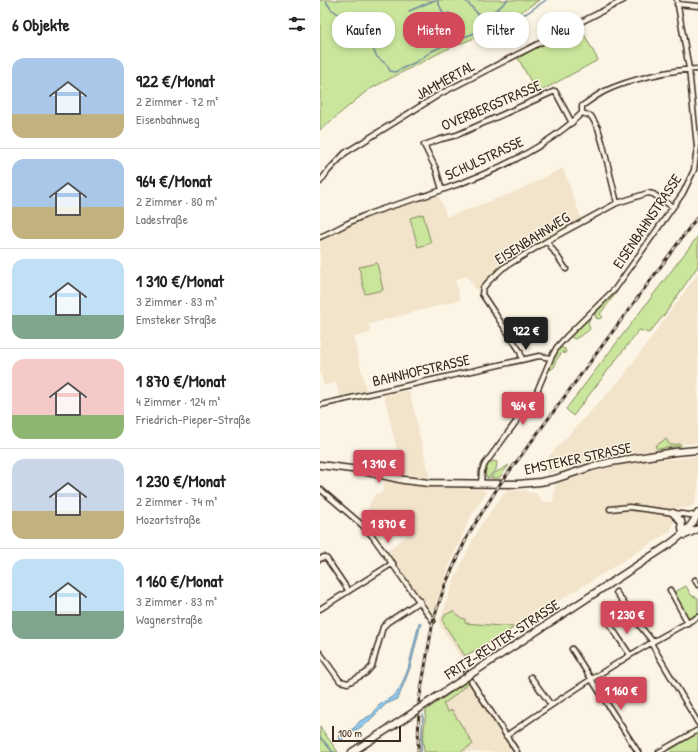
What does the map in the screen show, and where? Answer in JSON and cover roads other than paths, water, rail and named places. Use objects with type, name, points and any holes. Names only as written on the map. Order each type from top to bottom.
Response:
[{"type":"street","name":"JAMMERTAL","points":[[320,182],[345,153],[440,94],[624,0]]},
{"type":"street","points":[[677,2],[698,6]]},
{"type":"street","name":"EISENBAHNSTRASSE","points":[[481,483],[482,471],[485,464],[535,396],[557,347],[615,288],[673,208],[691,179],[697,162],[697,147],[689,69],[677,2]]},
{"type":"street","points":[[689,69],[698,69]]},
{"type":"street","name":"SCHULSTRASSE","points":[[320,237],[361,217],[442,190],[519,158],[572,123],[582,113],[582,106],[604,91],[655,75],[689,69]]},
{"type":"street","name":"OVERBERGSTRASSE","points":[[442,190],[436,169],[423,144],[457,135],[555,91],[572,123]]},
{"type":"street","points":[[582,113],[590,116],[600,134],[617,203]]},
{"type":"street","name":"EISENBAHNWEG","points":[[522,360],[520,352],[484,300],[482,294],[483,288],[503,268],[546,241],[617,203],[648,193],[653,194],[673,208]]},
{"type":"street","points":[[546,241],[566,269]]},
{"type":"street","name":"BAHNHOFSTRASSE","points":[[320,405],[539,356],[551,358]]},
{"type":"street","name":"EMSTEKER STRASSE","points":[[320,466],[359,470],[404,480],[429,483],[518,484],[540,482],[611,462],[698,450]]},
{"type":"street","points":[[320,488],[373,537],[434,621]]},
{"type":"street","points":[[610,509],[624,507],[698,515]]},
{"type":"street","points":[[673,513],[681,521],[682,536],[698,529]]},
{"type":"street","name":"FRITZ-REUTER-STRASSE","points":[[352,752],[682,536],[698,515]]},
{"type":"street","points":[[320,559],[324,557],[328,559],[348,590]]},
{"type":"street","points":[[320,609],[393,563]]},
{"type":"street","points":[[695,580],[698,585]]},
{"type":"street","points":[[670,590],[688,623]]},
{"type":"street","points":[[616,592],[652,642],[698,723]]},
{"type":"street","points":[[320,653],[340,681],[348,684],[352,682],[366,673],[372,666],[383,627],[388,622],[420,601]]},
{"type":"street","points":[[506,736],[590,679],[652,642],[698,617]]},
{"type":"street","points":[[610,624],[630,655]]},
{"type":"street","points":[[572,649],[638,752]]},
{"type":"street","points":[[466,673],[517,752]]},
{"type":"street","points":[[531,677],[551,705]]},
{"type":"street","points":[[659,752],[698,730]]},
{"type":"water","points":[[419,623],[421,623],[410,668],[398,699],[386,704],[368,722],[358,729],[346,734],[342,740],[339,739],[340,734],[354,728],[360,721],[373,714],[378,706],[396,694],[408,669]]},
{"type":"waterway","points":[[325,0],[331,9],[364,32],[377,57],[387,65],[390,71],[395,72],[451,42],[527,13],[546,0]]},
{"type":"waterway","points":[[409,11],[435,0]]},
{"type":"waterway","points":[[437,0],[443,12]]},
{"type":"waterway","points":[[465,0],[478,14],[487,14],[494,11],[507,0]]},
{"type":"waterway","points":[[421,752],[423,715]]},
{"type":"waterway","points":[[320,737],[333,752]]},
{"type":"railway","points":[[418,752],[419,701],[433,621],[445,585],[468,535],[500,484],[698,216]]}]
